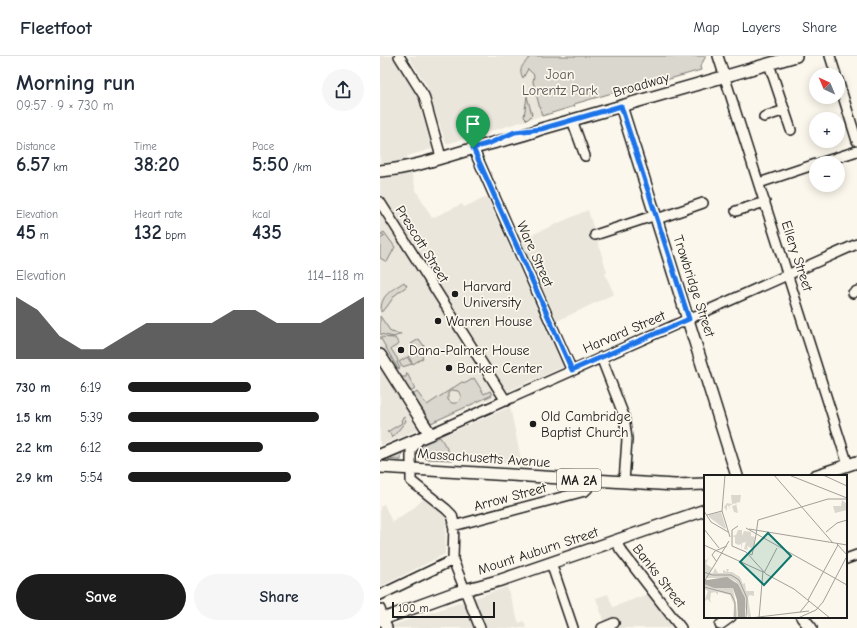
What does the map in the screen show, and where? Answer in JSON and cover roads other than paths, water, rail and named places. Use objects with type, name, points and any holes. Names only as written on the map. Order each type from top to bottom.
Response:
[{"type":"main road","name":"Broadway","points":[[380,171],[400,169],[490,143],[515,132],[541,129],[796,56]]},
{"type":"main road","name":"Trowbridge Street","points":[[621,106],[737,475]]},
{"type":"main road","points":[[380,355],[427,435]]},
{"type":"main road","name":"Harvard Street","points":[[380,455],[427,435]]},
{"type":"main road","points":[[818,475],[852,464]]},
{"type":"main road","name":"Massachusetts Avenue","points":[[380,467],[675,485],[704,484]]},
{"type":"main road","points":[[675,485],[704,493]]},
{"type":"main road","name":"Mount Auburn Street","points":[[383,619],[704,510]]},
{"type":"main road","points":[[803,618],[811,628]]},
{"type":"street","points":[[399,56],[424,96],[441,157]]},
{"type":"street","name":"Ellery Street","points":[[718,56],[788,274],[852,464]]},
{"type":"street","points":[[830,56],[834,68]]},
{"type":"street","points":[[769,64],[791,130]]},
{"type":"street","points":[[845,102],[857,141]]},
{"type":"street","points":[[764,117],[784,110]]},
{"type":"street","points":[[572,120],[585,156]]},
{"type":"street","name":"Ware Street","points":[[473,148],[572,370]]},
{"type":"street","points":[[842,156],[857,151]]},
{"type":"street","points":[[759,183],[809,166]]},
{"type":"street","name":"Prescott Street","points":[[380,202],[506,401]]},
{"type":"street","points":[[736,211],[765,202]]},
{"type":"street","points":[[595,235],[703,204]]},
{"type":"street","name":"Harvard Street","points":[[410,469],[412,448],[427,435],[857,244]]},
{"type":"street","points":[[602,357],[624,416],[627,438],[624,482]]},
{"type":"street","points":[[410,469],[412,483],[448,510],[453,519],[453,560],[480,628]]},
{"type":"street","name":"Arrow Street","points":[[453,526],[500,515],[585,491],[588,488],[590,480]]},
{"type":"street","name":"Banks Street","points":[[616,541],[620,549],[681,628]]},
{"type":"street","points":[[847,559],[857,555]]},
{"type":"street","points":[[380,595],[453,560]]},
{"type":"street","points":[[551,563],[573,628]]},
{"type":"street","points":[[720,625],[730,618]]},
{"type":"street","points":[[602,628],[614,623]]},
{"type":"place","name":"Harvard University","points":[[455,294]]},
{"type":"place","name":"Warren House","points":[[438,321]]},
{"type":"place","name":"Dana-Palmer House","points":[[401,350]]},
{"type":"place","name":"Barker Center","points":[[449,368]]},
{"type":"place","name":"Old Cambridge Baptist Church","points":[[533,424]]},
{"type":"park label","name":"Joan Lorentz Park","points":[[560,82]]}]
